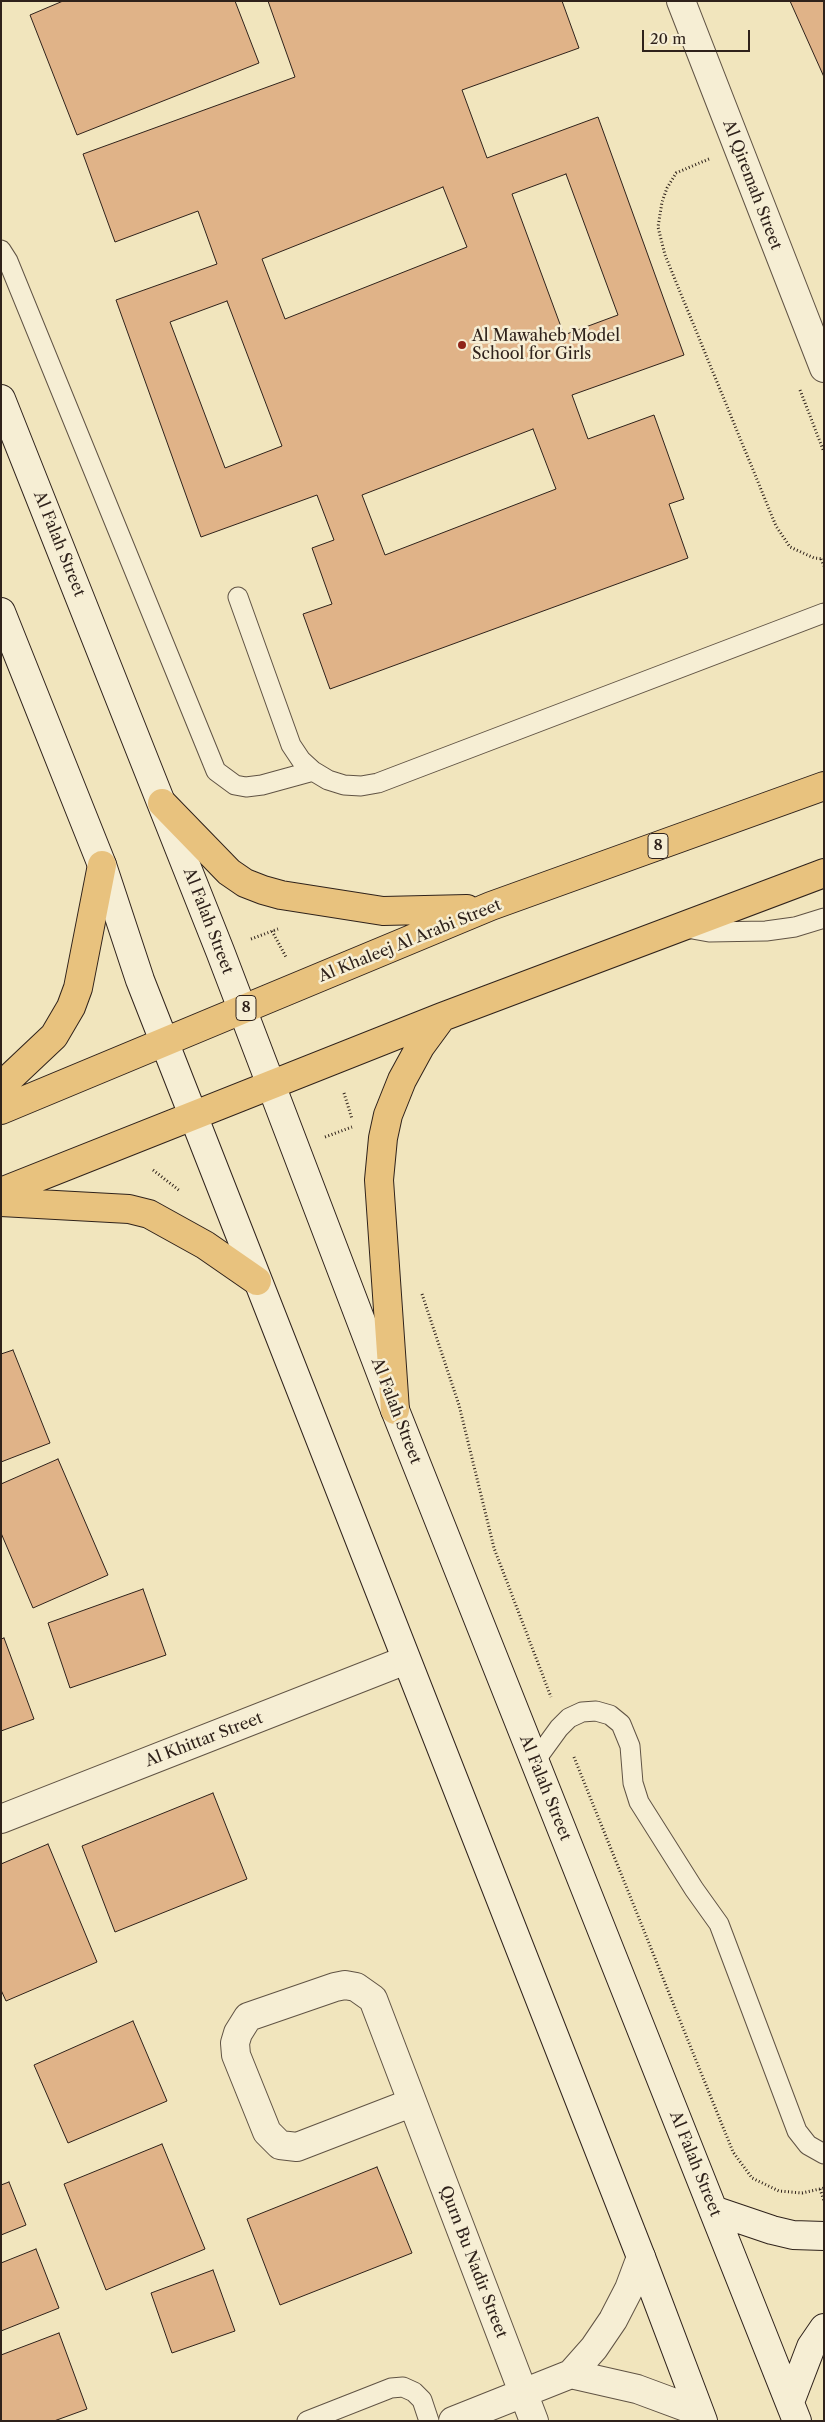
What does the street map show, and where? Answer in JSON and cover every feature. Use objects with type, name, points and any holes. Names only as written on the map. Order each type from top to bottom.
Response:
[{"type":"highway","name":"Al Khaleej Al Arabi Street","points":[[1,1110],[491,906],[824,786]]},
{"type":"highway","points":[[162,804],[229,872],[245,883],[263,890],[281,895],[382,911],[446,910],[491,906]]},
{"type":"highway","points":[[1,1086],[54,1036],[71,1007],[78,988],[102,865]]},
{"type":"highway","points":[[1,1192],[442,1017],[824,873]]},
{"type":"highway","points":[[395,1410],[379,1180],[383,1138],[388,1115],[402,1080],[420,1047],[442,1017]]},
{"type":"highway","points":[[1,1202],[129,1208],[148,1214],[197,1241],[257,1281]]},
{"type":"main road","name":"Al Qiremah Street","points":[[681,1],[824,368]]},
{"type":"main road","name":"Al Falah Street","points":[[1,399],[162,804],[395,1410],[794,2411]]},
{"type":"main road","points":[[1,612],[102,865],[140,980],[164,1042],[641,2257],[701,2416]]},
{"type":"main road","name":"Al Khittar Street","points":[[1,1819],[406,1660]]},
{"type":"main road","name":"Qurn Bu Nadir Street","points":[[411,2102],[297,2147],[280,2145],[267,2132],[236,2055],[235,2043],[238,2033],[248,2017],[335,1987],[345,1985],[356,1987],[373,1999],[534,2421]]},
{"type":"main road","points":[[713,2210],[793,2235],[824,2236]]},
{"type":"main road","points":[[453,2421],[571,2374],[594,2348],[613,2320],[629,2289],[641,2257]]},
{"type":"main road","points":[[794,2411],[805,2361],[824,2328]]},
{"type":"main road","points":[[571,2374],[637,2389],[701,2416]]},
{"type":"lane","points":[[1,250],[216,771],[235,785],[246,787],[262,785],[313,771]]},
{"type":"lane","points":[[238,597],[291,745],[301,760],[313,771],[328,780],[344,785],[361,786],[378,783],[824,613]]},
{"type":"lane","points":[[680,927],[709,932],[738,933],[795,927],[824,918]]},
{"type":"lane","points":[[535,1761],[559,1728],[569,1718],[582,1712],[596,1711],[610,1715],[621,1724],[630,1746],[633,1783],[640,1802],[694,1889],[719,1924],[797,2131],[808,2145],[824,2154]]},
{"type":"lane","points":[[307,2421],[391,2388],[404,2387],[414,2392],[422,2400],[429,2421]]},
{"type":"path","points":[[738,149],[676,173],[662,202],[658,227],[665,255],[776,526],[790,547],[802,554],[822,559],[824,566]]},
{"type":"path","points":[[246,940],[281,927]]},
{"type":"path","points":[[272,931],[287,959]]},
{"type":"path","points":[[344,1093],[355,1126]]},
{"type":"path","points":[[323,1138],[355,1126],[360,1127]]},
{"type":"path","points":[[153,1170],[184,1195]]},
{"type":"path","points":[[820,2189],[824,2201]]},
{"type":"building","points":[[63,1],[235,1],[259,63],[77,135],[30,15]]},
{"type":"building","name":"Al Mawaheb Model School for Girls","points":[[268,1],[562,1],[579,48],[462,90],[487,158],[598,117],[684,355],[572,395],[588,439],[654,415],[684,499],[669,504],[688,558],[330,689],[303,614],[332,604],[312,548],[334,540],[317,495],[201,537],[116,300],[217,264],[198,211],[115,242],[83,154],[295,77]],"holes":[[[566,174],[618,315],[564,335],[512,194]],[[443,187],[467,247],[285,319],[262,259]],[[227,301],[282,446],[225,468],[170,322]],[[533,429],[556,489],[385,555],[362,495]]]},
{"type":"building","points":[[790,1],[824,1],[824,77]]},
{"type":"building","points":[[13,1350],[50,1443],[1,1462],[1,1354]]},
{"type":"building","points":[[58,1459],[108,1575],[33,1608],[1,1533],[1,1484]]},
{"type":"building","points":[[143,1589],[166,1655],[70,1688],[48,1623]]},
{"type":"building","points":[[4,1638],[34,1719],[1,1731],[1,1639]]},
{"type":"building","points":[[213,1793],[247,1879],[115,1932],[82,1846]]},
{"type":"building","points":[[48,1844],[97,1962],[6,2001],[1,1990],[1,1864]]},
{"type":"building","points":[[133,2021],[167,2101],[68,2143],[34,2065]]},
{"type":"building","points":[[162,2144],[205,2249],[106,2290],[64,2184]]},
{"type":"building","points":[[377,2167],[412,2253],[280,2305],[247,2219]]},
{"type":"building","points":[[9,2182],[26,2225],[1,2235],[1,2185]]},
{"type":"building","points":[[36,2249],[59,2308],[1,2331],[1,2263]]},
{"type":"building","points":[[213,2270],[235,2331],[172,2353],[151,2293]]},
{"type":"building","points":[[59,2333],[87,2409],[54,2421],[1,2421],[1,2355]]},
{"type":"place","name":"Al Mawaheb Model School for Girls","points":[[462,345]]}]
